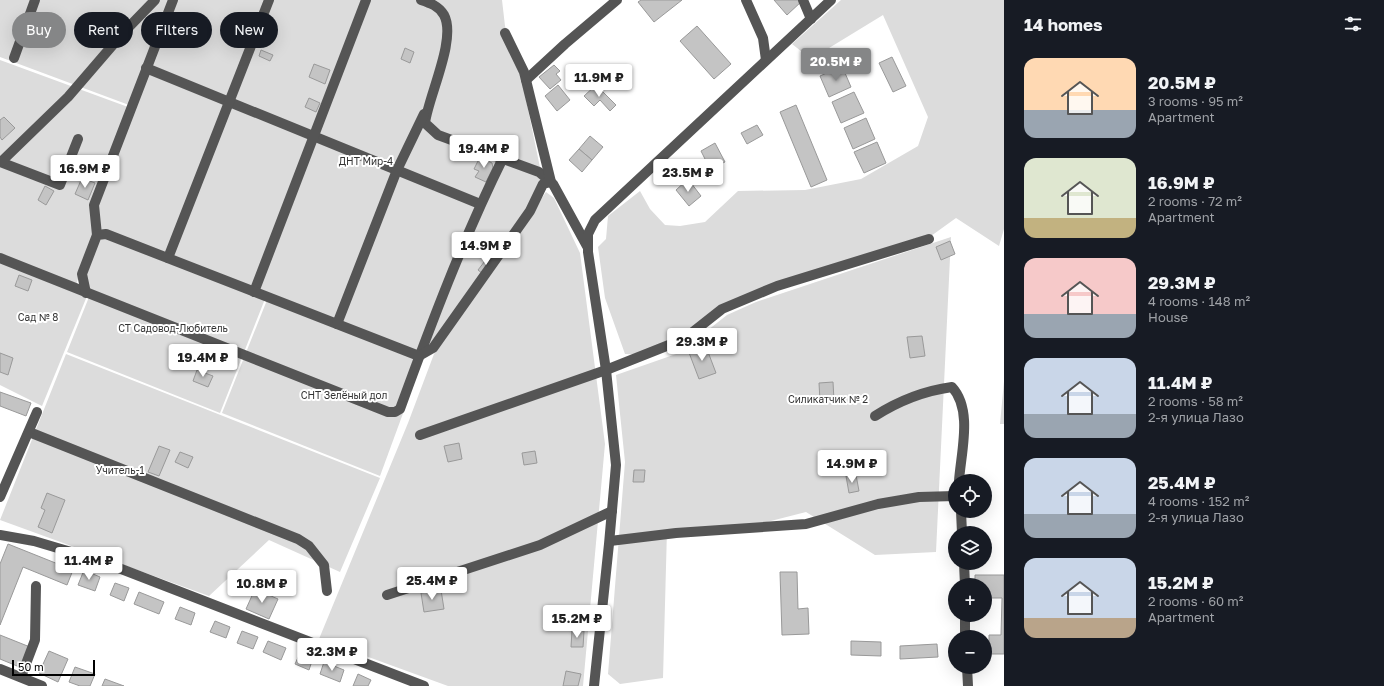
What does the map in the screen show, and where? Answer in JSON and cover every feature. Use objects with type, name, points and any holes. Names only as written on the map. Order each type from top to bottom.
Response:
[{"type":"street","points":[[14,58],[35,0]]},
{"type":"street","points":[[78,139],[60,185],[1,162],[68,97],[124,32],[155,0]]},
{"type":"street","points":[[86,293],[82,274],[97,235],[94,205],[173,0]]},
{"type":"street","points":[[168,258],[269,0]]},
{"type":"street","points":[[254,292],[366,0]]},
{"type":"street","points":[[421,0],[436,6],[444,16]]},
{"type":"street","points":[[337,324],[397,170],[427,108],[443,62],[447,30],[443,0]]},
{"type":"street","points":[[746,0],[763,38],[766,60]]},
{"type":"street","points":[[803,0],[811,19]]},
{"type":"street","points":[[595,685],[610,541],[616,465],[606,370],[588,247],[588,234],[595,220],[831,0]]},
{"type":"street","points":[[526,80],[613,2]]},
{"type":"street","points":[[505,33],[524,72],[551,182],[588,247]]},
{"type":"street","points":[[146,68],[480,204]]},
{"type":"street","points":[[427,108],[425,123],[438,134],[539,172],[551,182]]},
{"type":"street","points":[[0,258],[388,412],[395,412],[400,409],[419,356],[480,204],[503,158]]},
{"type":"street","points":[[419,356],[433,348],[530,211],[543,184],[551,182]]},
{"type":"street","points":[[97,235],[106,234],[419,356]]},
{"type":"street","points":[[420,435],[606,370],[684,339],[722,308],[777,286],[929,239]]},
{"type":"street","points":[[875,416],[897,402],[937,389],[952,387],[960,395],[964,420],[960,474]]},
{"type":"street","points":[[0,496],[37,412]]},
{"type":"street","points":[[29,432],[298,539],[309,546],[324,565],[327,591]]},
{"type":"street","points":[[610,541],[676,533],[806,524],[878,504],[919,497],[948,496]]},
{"type":"street","points":[[387,595],[540,545],[612,511]]},
{"type":"street","points":[[0,535],[34,541],[98,560],[424,686]]},
{"type":"street","points":[[21,677],[34,640],[36,586]]},
{"type":"street","points":[[0,669],[42,686]]},
{"type":"street","points":[[967,674],[968,686]]},
{"type":"green space","points":[[0,0],[169,0],[164,12],[141,12],[141,48],[151,48],[129,105],[0,57]]},
{"type":"green space","name":"ДНТ Мир-4","points":[[176,0],[502,0],[505,26],[522,80],[544,187],[424,356],[100,229],[97,205],[158,48],[212,48],[212,12],[171,12]]},
{"type":"green space","points":[[841,0],[1004,0],[1004,229],[999,246],[956,218],[931,236],[722,309],[684,339],[645,355],[625,354],[605,298],[598,247],[606,239],[608,216],[640,191],[650,209],[665,225],[680,226],[705,222],[738,191],[805,190],[861,179],[918,146],[928,117],[883,15],[811,59],[792,44]]},
{"type":"green space","points":[[0,60],[128,107],[91,205],[93,235],[76,285],[0,255]]},
{"type":"green space","points":[[546,192],[554,198],[580,253],[605,444],[583,686],[448,686],[319,639],[408,423],[434,354]]},
{"type":"green space","name":"СТ Садовод-Любитель","points":[[106,236],[265,299],[220,413],[67,352],[89,297],[84,274],[98,237]]},
{"type":"green space","name":"Силикатчик № 2","points":[[951,237],[936,552],[875,555],[806,512],[755,525],[667,530],[663,678],[620,684],[608,674],[625,462],[616,375],[679,353],[727,315],[756,302]]},
{"type":"green space","name":"Сад № 8","points":[[0,262],[87,296],[42,406],[0,385]]},
{"type":"green space","name":"СНТ Зелёный дол","points":[[267,300],[423,359],[380,476],[222,413]]},
{"type":"green space","name":"Учитель-1","points":[[66,354],[380,478],[340,572],[269,540],[209,596],[0,520]]},
{"type":"green space","points":[[1004,381],[1004,424],[1000,424]]},
{"type":"building","points":[[641,0],[682,0],[654,22],[638,2]]},
{"type":"building","points":[[774,0],[800,0],[802,1],[787,15]]},
{"type":"building","points":[[697,26],[731,64],[714,79],[680,41]]},
{"type":"building","points":[[405,48],[414,52],[410,63],[401,59]]},
{"type":"building","points":[[261,50],[273,55],[270,61],[259,56]]},
{"type":"building","points":[[892,57],[906,86],[893,92],[879,63]]},
{"type":"building","points":[[314,64],[330,70],[325,84],[309,77]]},
{"type":"building","points":[[554,65],[560,71],[556,74],[561,80],[550,89],[539,77]]},
{"type":"building","points":[[842,66],[851,87],[829,97],[820,76]]},
{"type":"building","points":[[558,85],[570,100],[557,111],[545,96]]},
{"type":"building","points":[[596,85],[616,105],[610,111],[600,100],[594,106],[584,96]]},
{"type":"building","points":[[854,92],[864,113],[841,123],[832,102]]},
{"type":"building","points":[[309,98],[320,103],[316,112],[305,107]]},
{"type":"building","points":[[796,105],[827,180],[811,187],[780,112]]},
{"type":"building","points":[[4,117],[15,128],[2,140],[0,137],[0,120]]},
{"type":"building","points":[[866,118],[875,139],[853,149],[844,128]]},
{"type":"building","points":[[757,125],[763,135],[747,144],[741,133]]},
{"type":"building","points":[[590,136],[603,147],[592,160],[579,149]]},
{"type":"building","points":[[877,142],[886,163],[864,173],[854,152]]},
{"type":"building","points":[[715,143],[725,162],[710,169],[701,151]]},
{"type":"building","points":[[579,149],[592,160],[582,172],[569,160]]},
{"type":"building","points":[[480,157],[492,163],[493,168],[486,182],[475,177],[479,171],[474,169]]},
{"type":"building","points":[[82,178],[95,183],[88,200],[75,194]]},
{"type":"building","points":[[688,179],[701,196],[689,206],[676,190]]},
{"type":"building","points":[[45,186],[54,191],[46,205],[38,200]]},
{"type":"building","points":[[950,241],[955,254],[941,260],[936,247]]},
{"type":"building","points":[[488,257],[493,261],[483,274],[478,270]]},
{"type":"building","points":[[19,275],[32,280],[28,291],[15,286]]},
{"type":"building","points":[[922,336],[925,356],[910,358],[907,337]]},
{"type":"building","points":[[705,344],[716,373],[699,379],[688,350]]},
{"type":"building","points":[[0,353],[13,358],[8,375],[0,372]]},
{"type":"building","points":[[197,370],[213,376],[208,387],[193,381]]},
{"type":"building","points":[[833,382],[834,401],[820,401],[819,383]]},
{"type":"building","points":[[0,392],[31,403],[26,416],[0,406]]},
{"type":"building","points":[[459,443],[462,459],[448,462],[444,446]]},
{"type":"building","points":[[159,446],[170,450],[159,476],[148,472]]},
{"type":"building","points":[[535,451],[537,463],[524,465],[522,453]]},
{"type":"building","points":[[180,452],[193,457],[188,468],[175,462]]},
{"type":"building","points":[[634,470],[645,470],[644,482],[633,482]]},
{"type":"building","points":[[856,475],[859,491],[849,493],[846,476]]},
{"type":"building","points":[[47,493],[65,500],[52,533],[38,527],[45,510],[41,508]]},
{"type":"building","points":[[8,544],[73,570],[67,585],[23,567],[0,625],[0,564]]},
{"type":"building","points":[[84,570],[100,577],[95,591],[78,585]]},
{"type":"building","points":[[780,572],[797,572],[798,609],[808,608],[809,634],[782,635]]},
{"type":"building","points":[[975,575],[1004,575],[1004,654],[992,654],[992,635],[1001,635],[1002,598],[992,598],[992,578],[975,578]]},
{"type":"building","points":[[115,583],[129,588],[124,601],[110,595]]},
{"type":"building","points":[[255,589],[278,599],[269,619],[246,609]]},
{"type":"building","points":[[441,590],[444,609],[424,612],[421,593]]},
{"type":"building","points":[[139,592],[164,602],[159,614],[134,604]]},
{"type":"building","points":[[180,607],[195,613],[191,625],[175,619]]},
{"type":"building","points":[[215,621],[230,627],[226,638],[210,632]]},
{"type":"building","points":[[572,630],[584,631],[583,647],[571,647]]},
{"type":"building","points":[[242,631],[258,637],[253,649],[237,643]]},
{"type":"building","points":[[0,635],[30,647],[22,668],[0,659]]},
{"type":"building","points":[[268,641],[286,648],[281,660],[263,652]]},
{"type":"building","points":[[851,641],[881,642],[881,656],[851,655]]},
{"type":"building","points":[[937,644],[938,657],[900,659],[900,646]]},
{"type":"building","points":[[49,651],[68,659],[58,682],[39,673]]},
{"type":"building","points":[[300,653],[313,658],[309,670],[295,664]]},
{"type":"building","points":[[324,662],[344,670],[340,682],[320,674]]},
{"type":"building","points":[[75,667],[95,674],[90,686],[80,686],[69,682]]},
{"type":"building","points":[[566,671],[581,674],[578,686],[563,686]]},
{"type":"building","points":[[358,674],[371,680],[368,686],[353,686]]},
{"type":"building","points":[[105,679],[124,686],[102,686]]}]
